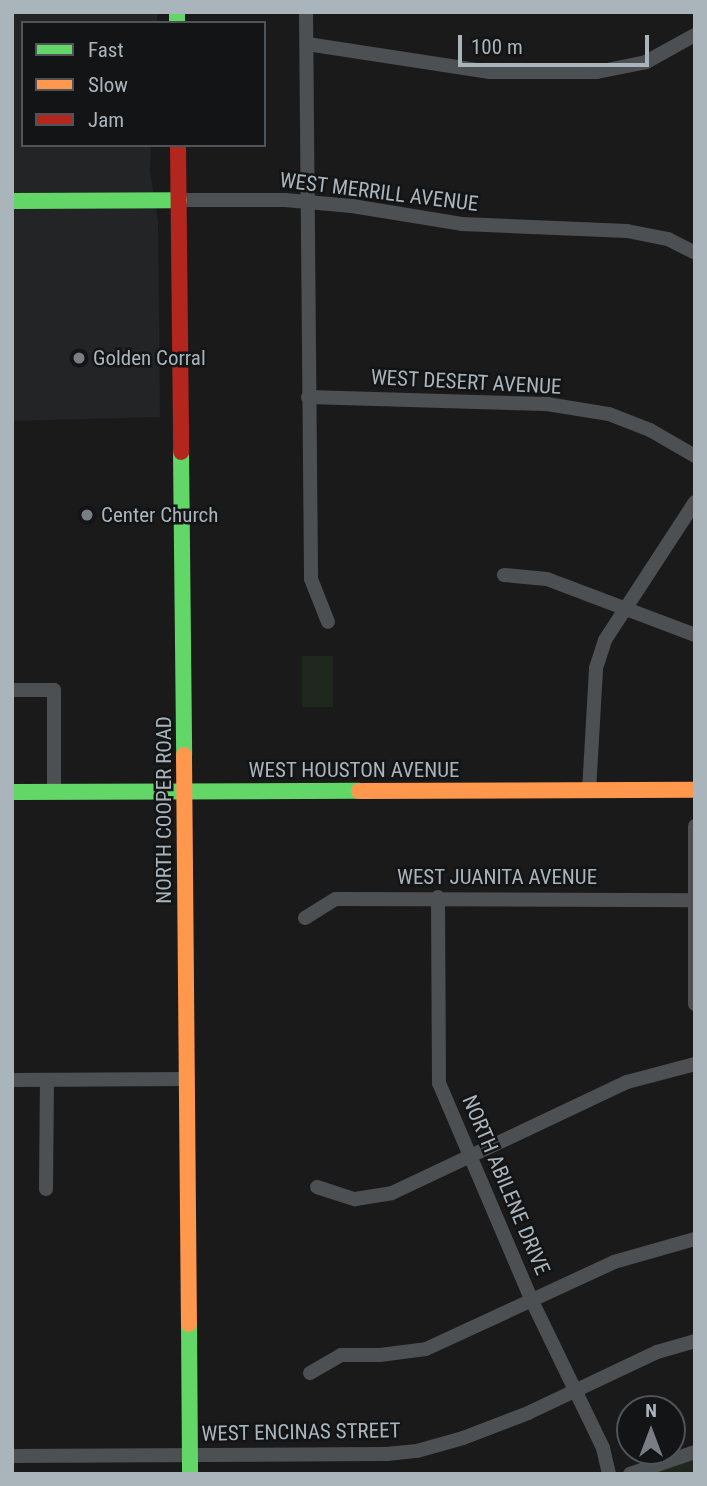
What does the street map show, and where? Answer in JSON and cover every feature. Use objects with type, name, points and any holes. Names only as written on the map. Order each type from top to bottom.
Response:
[{"type":"main road","name":"NORTH COOPER ROAD","points":[[178,147],[190,1474]]},
{"type":"main road","name":"WEST MERRILL AVENUE","points":[[12,201],[179,200]]},
{"type":"main road","name":"WEST HOUSTON AVENUE","points":[[12,792],[695,790]]},
{"type":"street","points":[[306,12],[312,579],[328,622]]},
{"type":"street","points":[[307,44],[490,72],[597,72],[646,62],[695,35]]},
{"type":"street","name":"WEST MERRILL AVENUE","points":[[179,200],[309,202],[461,224],[627,231],[668,239],[695,253]]},
{"type":"street","name":"WEST DESERT AVENUE","points":[[308,397],[547,404],[609,414],[650,430],[695,456]]},
{"type":"street","points":[[589,791],[596,668],[605,640],[623,608],[695,502]]},
{"type":"street","points":[[504,575],[547,579],[695,635]]},
{"type":"street","points":[[12,690],[54,690],[54,792]]},
{"type":"street","points":[[695,826],[695,1004]]},
{"type":"street","name":"WEST JUANITA AVENUE","points":[[305,918],[336,899],[438,897],[694,900]]},
{"type":"street","name":"NORTH ABILENE DRIVE","points":[[438,897],[439,1083],[532,1301],[603,1448],[609,1474]]},
{"type":"street","points":[[317,1187],[355,1199],[392,1193],[627,1082],[695,1064]]},
{"type":"street","points":[[12,1080],[187,1079]]},
{"type":"street","points":[[46,1189],[47,1080]]},
{"type":"street","points":[[310,1373],[341,1355],[380,1355],[426,1349],[614,1262],[695,1239]]},
{"type":"street","name":"WEST ENCINAS STREET","points":[[12,1456],[387,1454],[417,1451],[476,1433],[575,1391],[657,1352],[695,1341]]},
{"type":"street","points":[[631,1474],[695,1452]]},
{"type":"shaded area","points":[[12,12],[157,12],[157,21],[21,21],[21,147],[151,147],[150,171],[158,221],[160,417],[12,421]]},
{"type":"shaded area","points":[[302,656],[333,656],[333,707],[302,707]]},
{"type":"shaded area","points":[[695,1458],[695,1474],[647,1474],[674,1465],[686,1465],[686,1461]]},
{"type":"traffic: fast","points":[[177,12],[177,21]]},
{"type":"traffic: fast","points":[[12,201],[179,200]]},
{"type":"traffic: fast","points":[[181,452],[184,755]]},
{"type":"traffic: fast","points":[[12,792],[359,791]]},
{"type":"traffic: fast","points":[[189,1324],[190,1474]]},
{"type":"traffic: slow","points":[[184,755],[189,1324]]},
{"type":"traffic: slow","points":[[359,791],[695,790]]},
{"type":"traffic: jam","points":[[178,147],[181,452]]},
{"type":"place","name":"Golden Corral","points":[[79,358]]},
{"type":"place","name":"Center Church","points":[[87,515]]}]
